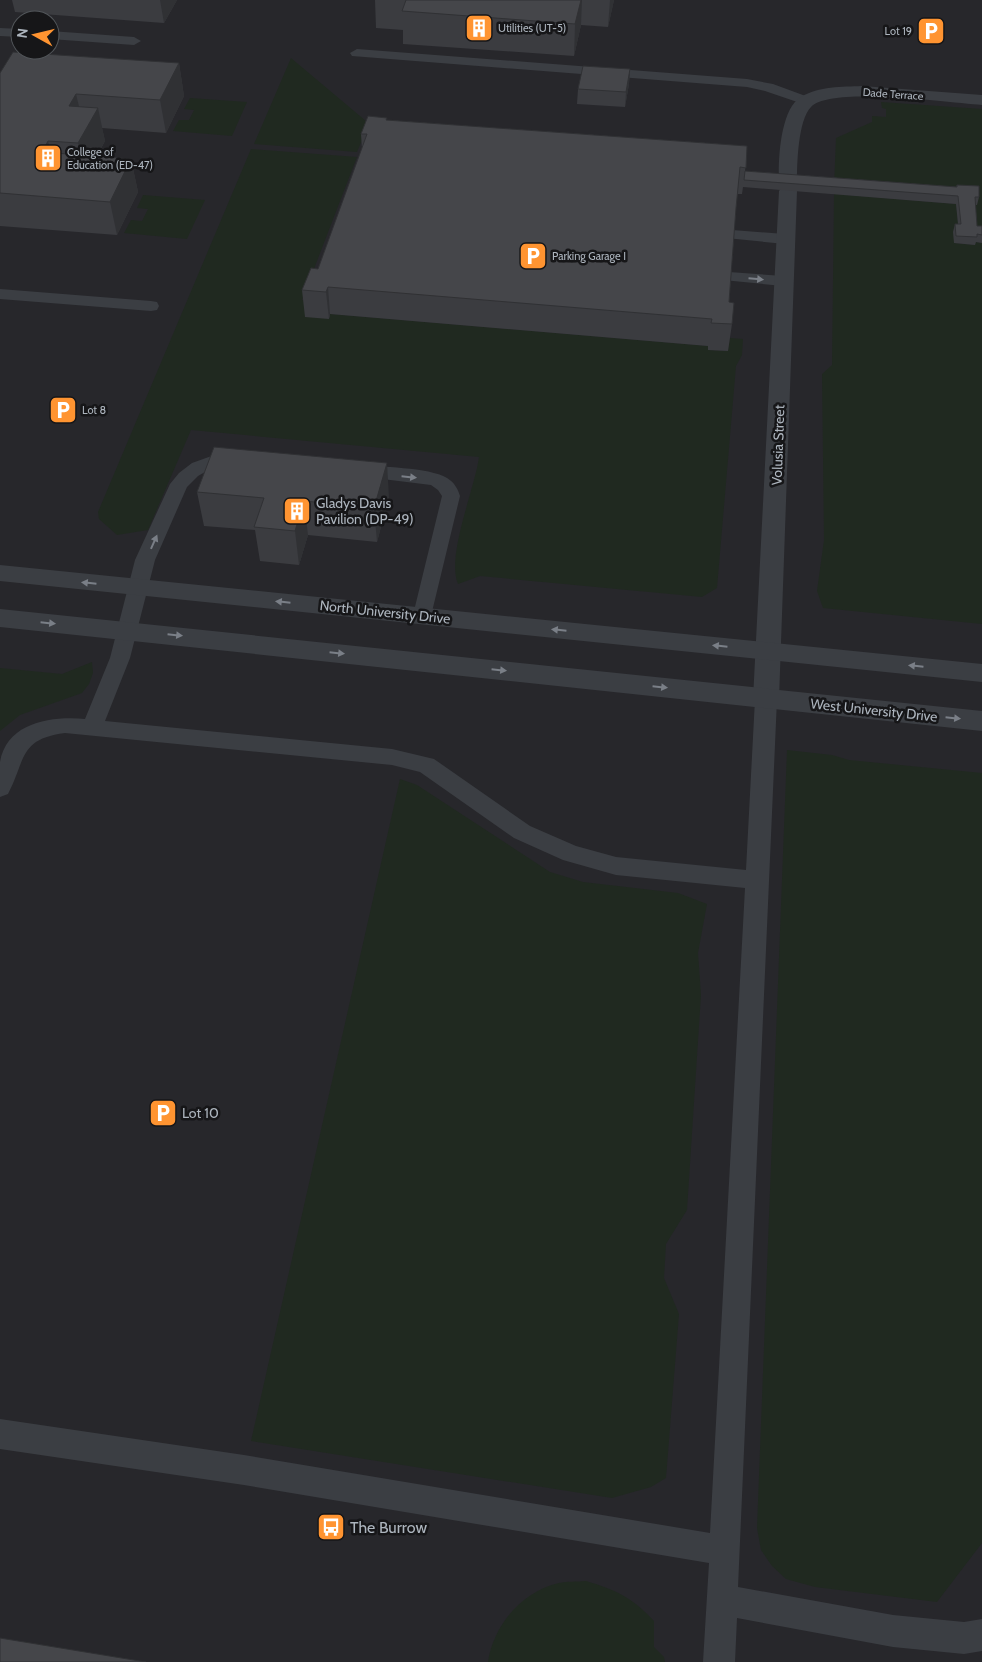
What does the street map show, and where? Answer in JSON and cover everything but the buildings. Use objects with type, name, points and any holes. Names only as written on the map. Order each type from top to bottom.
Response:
[{"type":"street","name":"Dade Terrace","points":[[806,101],[819,94],[850,91],[982,100]]},
{"type":"street","name":"Volusia Street","points":[[766,699],[784,240],[794,125],[797,111],[806,101]]},
{"type":"street","name":"North University Drive","points":[[0,573],[769,651]]},
{"type":"street","points":[[0,618],[766,699]]},
{"type":"street","points":[[769,651],[982,673]]},
{"type":"street","name":"West University Drive","points":[[766,699],[982,721]]},
{"type":"lane","points":[[60,36],[134,41]]},
{"type":"lane","points":[[356,53],[747,83],[768,87],[806,101]]},
{"type":"lane","points":[[732,235],[784,240]]},
{"type":"lane","points":[[729,277],[783,281]]},
{"type":"lane","points":[[0,294],[152,306]]},
{"type":"lane","points":[[92,727],[115,672],[145,560],[179,484],[186,475],[207,462],[218,459],[257,461]]},
{"type":"lane","points":[[340,470],[434,479],[444,483],[448,489],[451,496],[423,616]]},
{"type":"lane","points":[[719,1662],[766,699]]},
{"type":"lane","points":[[0,788],[22,738],[41,727],[64,725],[415,760],[440,773],[522,832],[570,854],[616,866],[757,880]]},
{"type":"lane","points":[[0,1434],[244,1470],[725,1551]]},
{"type":"lane","points":[[722,1600],[893,1631],[976,1639]]},
{"type":"shaded area","points":[[0,0],[982,0],[982,1662],[0,1662]]},
{"type":"shaded area","points":[[291,58],[385,137],[362,140],[357,152],[254,144]]},
{"type":"shaded area","points":[[190,98],[247,102],[232,136],[173,131],[179,120],[189,120],[194,110],[184,109]]},
{"type":"shaded area","points":[[881,102],[982,109],[982,234],[975,233],[973,205],[977,205],[834,186],[836,138],[872,122],[872,116],[886,117],[886,109],[882,108]]},
{"type":"shaded area","points":[[251,149],[357,157],[302,300],[311,301],[329,319],[330,314],[708,346],[708,350],[728,351],[730,338],[743,339],[742,355],[736,366],[717,588],[702,597],[480,576],[458,584],[455,572],[458,540],[479,457],[191,430],[148,530],[117,535],[99,519],[98,512]]},
{"type":"shaded area","points":[[834,194],[956,204],[959,232],[954,243],[975,245],[975,242],[982,243],[982,624],[823,608],[817,591],[824,540],[822,374],[832,365]]},
{"type":"shaded area","points":[[143,195],[205,200],[187,239],[124,233],[131,220],[142,221],[148,209],[137,208]]},
{"type":"shaded area","points":[[92,662],[93,673],[89,684],[82,693],[20,715],[0,731],[0,668],[62,674]]},
{"type":"shaded area","points":[[787,750],[832,755],[849,760],[982,773],[982,1543],[937,1602],[815,1587],[786,1579],[772,1566],[761,1550],[757,1528]]},
{"type":"shaded area","points":[[400,779],[417,785],[550,872],[583,882],[678,893],[707,904],[698,953],[701,995],[687,1210],[666,1244],[664,1278],[679,1314],[666,1478],[651,1487],[612,1498],[251,1441]]},
{"type":"shaded area","points":[[586,1581],[623,1595],[654,1621],[654,1647],[664,1657],[665,1662],[488,1662],[496,1636],[503,1623],[522,1602],[546,1587],[562,1582]]},
{"type":"place","name":"Utilities (UT-5)","points":[[479,28]]},
{"type":"place","name":"Lot 19","points":[[931,31]]},
{"type":"place","name":"College of Education (ED-47)","points":[[48,158]]},
{"type":"place","name":"Parking Garage I","points":[[533,256]]},
{"type":"place","name":"Lot 8","points":[[63,410]]},
{"type":"place","name":"Gladys Davis Pavilion (DP-49)","points":[[297,511]]},
{"type":"place","name":"Lot 10","points":[[163,1113]]},
{"type":"place","name":"The Burrow","points":[[331,1527]]}]
